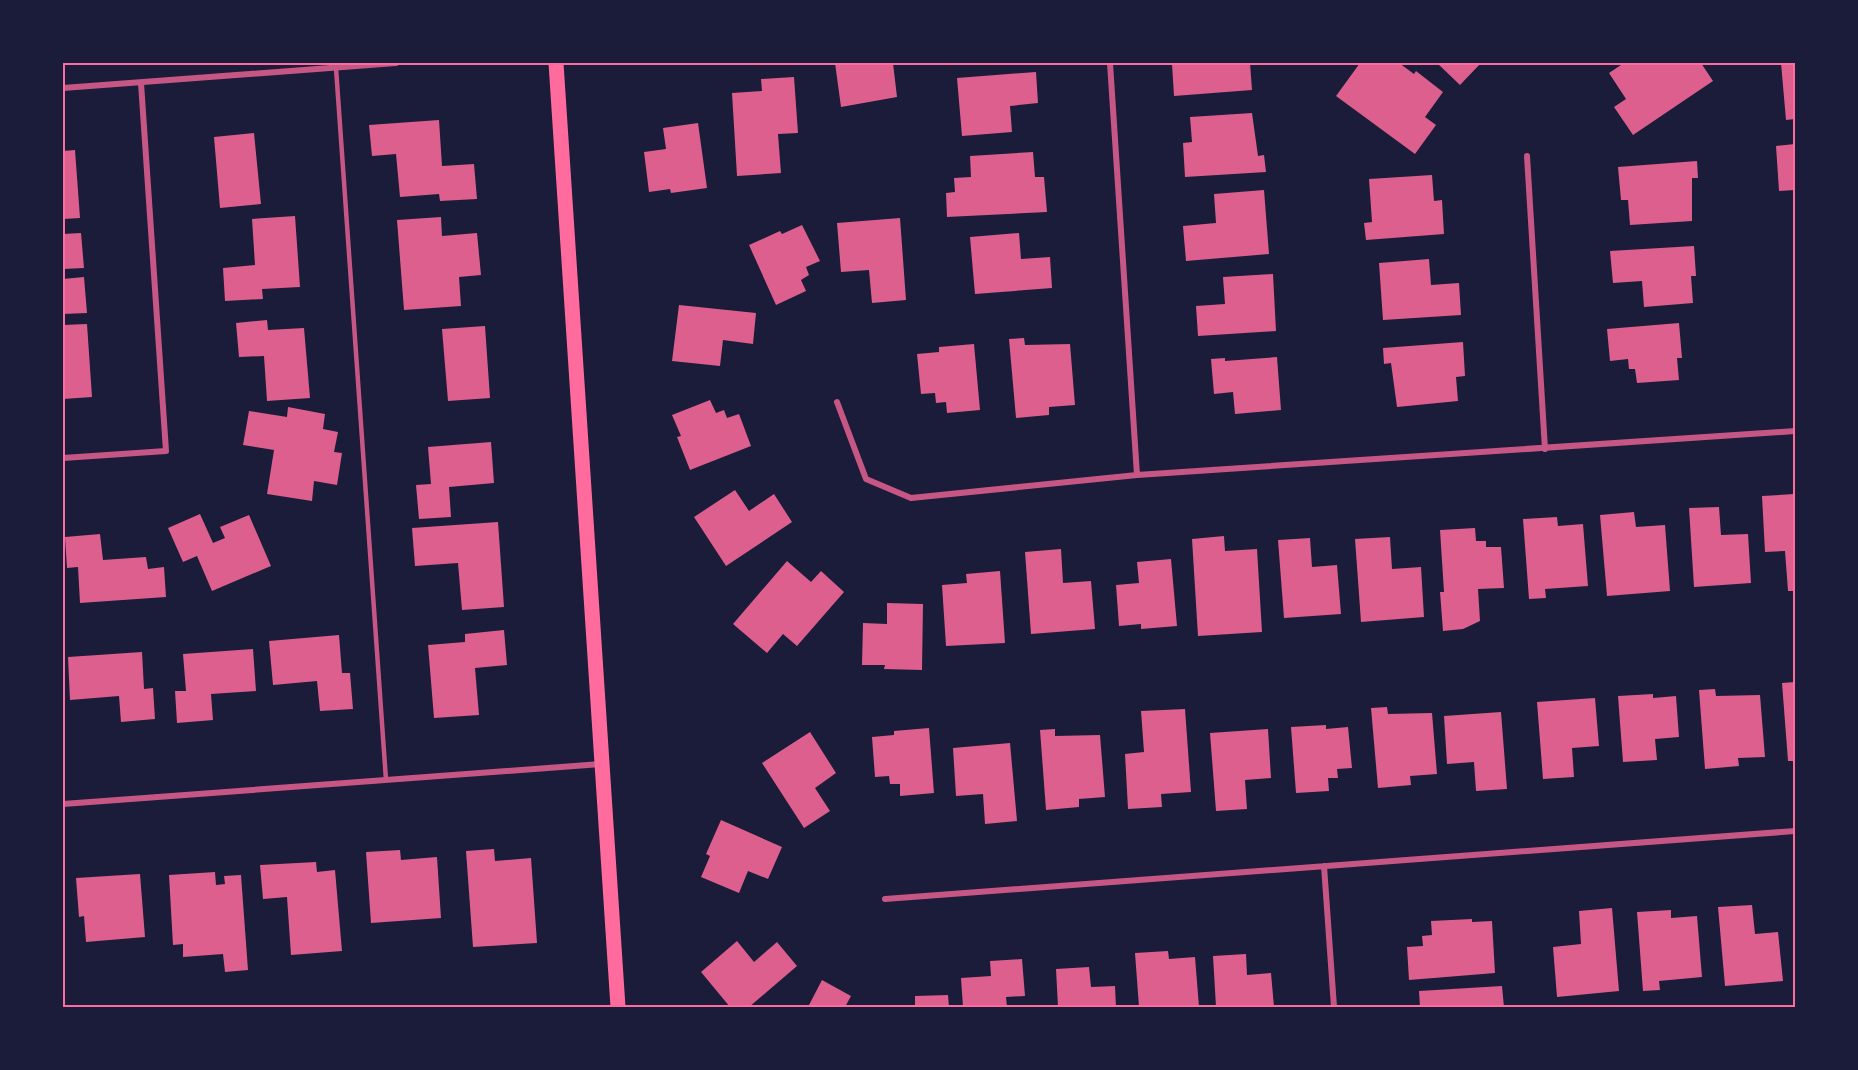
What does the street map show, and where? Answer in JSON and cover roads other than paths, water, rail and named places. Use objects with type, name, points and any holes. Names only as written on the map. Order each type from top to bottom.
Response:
[{"type":"main road","points":[[556,63],[618,1007]]},
{"type":"street","points":[[63,88],[396,63]]},
{"type":"street","points":[[1110,63],[1137,475]]},
{"type":"street","points":[[63,458],[166,451],[141,82]]},
{"type":"street","points":[[1527,156],[1545,449]]},
{"type":"street","points":[[837,402],[866,479],[912,498],[1137,475],[1795,431]]},
{"type":"street","points":[[63,804],[602,764]]},
{"type":"street","points":[[885,899],[1795,831]]},
{"type":"street","points":[[1324,866],[1334,1007]]},
{"type":"lane","points":[[336,68],[386,780]]}]
